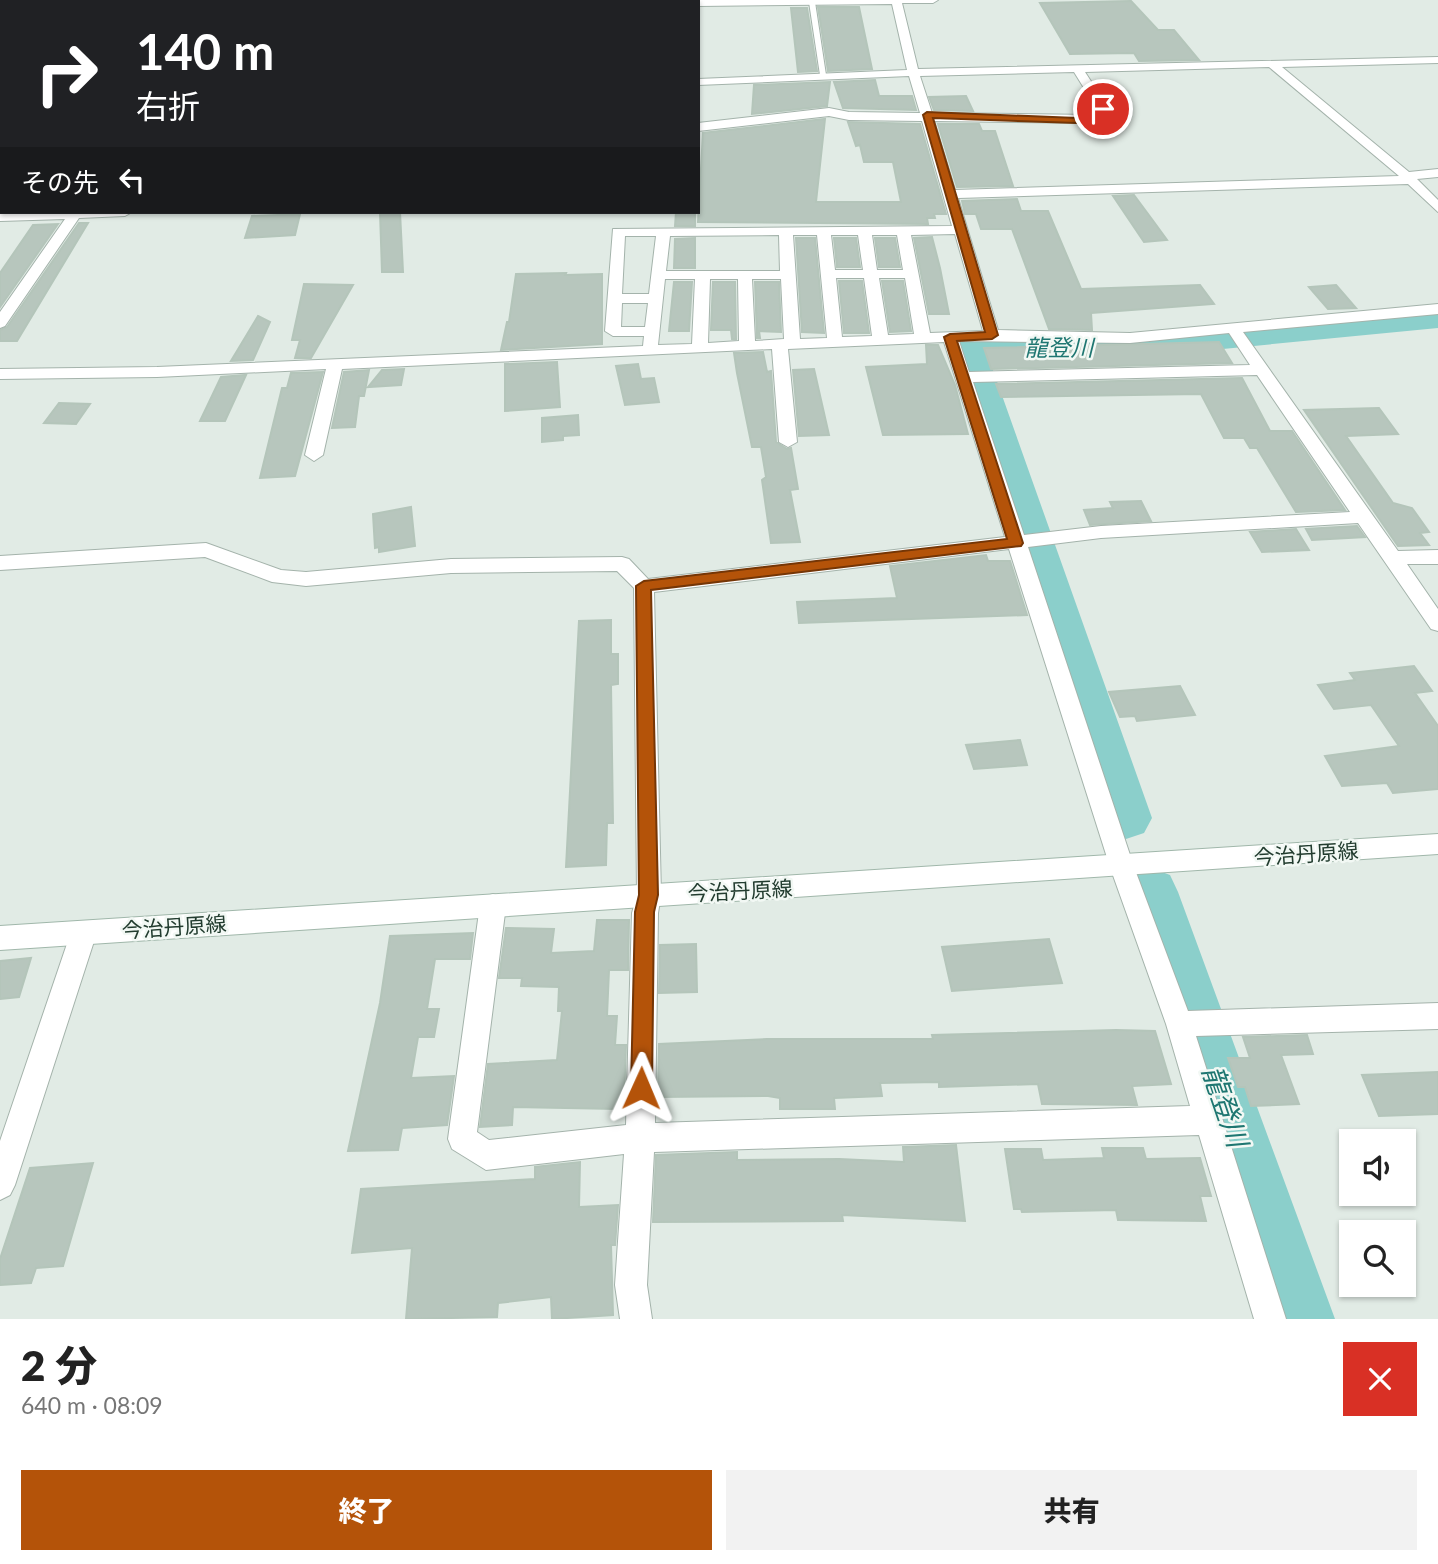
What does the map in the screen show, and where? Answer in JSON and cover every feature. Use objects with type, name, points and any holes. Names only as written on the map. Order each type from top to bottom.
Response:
[{"type":"street","points":[[700,3],[933,0]]},
{"type":"street","points":[[896,1],[915,75],[992,335]]},
{"type":"street","points":[[700,127],[830,112],[843,95],[915,75],[1438,60]]},
{"type":"street","points":[[1274,66],[1408,178],[1438,208]]},
{"type":"street","points":[[700,82],[823,75],[843,95],[927,115],[1095,119],[1102,116],[1103,109],[1079,71]]},
{"type":"street","points":[[951,194],[1408,178],[1438,173]]},
{"type":"street","points":[[0,217],[91,214]]},
{"type":"street","points":[[0,323],[74,215]]},
{"type":"street","points":[[903,230],[923,338]]},
{"type":"street","points":[[652,332],[613,331],[618,232],[961,230]]},
{"type":"street","points":[[786,231],[788,442]]},
{"type":"street","points":[[824,231],[835,342]]},
{"type":"street","points":[[864,231],[881,340]]},
{"type":"street","points":[[650,351],[663,232]]},
{"type":"street","points":[[829,274],[911,274]]},
{"type":"street","points":[[658,275],[788,275]]},
{"type":"street","points":[[700,348],[703,275]]},
{"type":"street","points":[[745,275],[747,346]]},
{"type":"street","points":[[615,299],[656,298]]},
{"type":"street","points":[[0,373],[158,372],[992,335],[1130,338],[1438,309]]},
{"type":"street","points":[[1232,327],[1438,624]]},
{"type":"street","points":[[950,337],[1122,867],[1179,1024],[1270,1319]]},
{"type":"street","points":[[314,455],[335,365]]},
{"type":"street","points":[[962,377],[1261,370]]},
{"type":"street","points":[[644,586],[1101,532],[1363,517]]},
{"type":"street","points":[[0,563],[206,550],[279,578],[306,579],[451,566],[622,564],[644,586],[649,895],[645,912],[640,1138],[631,1285],[636,1319]]},
{"type":"street","points":[[1393,558],[1438,557]]},
{"type":"street","name":"今治丹原線","points":[[0,938],[1122,867],[1438,844]]},
{"type":"street","points":[[493,905],[462,1139],[486,1155],[640,1138],[1208,1120]]},
{"type":"street","points":[[0,1185],[84,932]]},
{"type":"street","points":[[1179,1024],[1438,1016]]},
{"type":"lane","points":[[812,2],[823,75]]},
{"type":"building","points":[[1131,1],[1158,30],[1174,30],[1199,60],[1139,61],[1134,53],[1070,54],[1040,3]]},
{"type":"building","points":[[818,7],[859,7],[872,69],[828,71]]},
{"type":"building","points":[[791,8],[807,8],[817,71],[798,72]]},
{"type":"building","points":[[875,80],[879,96],[912,96],[916,110],[843,108],[834,82]]},
{"type":"building","points":[[830,82],[827,106],[752,114],[754,85]]},
{"type":"building","points":[[966,96],[973,111],[934,110],[929,97]]},
{"type":"building","points":[[825,119],[816,202],[901,202],[893,162],[864,162],[860,145],[856,146],[848,122],[920,124],[946,214],[934,214],[935,218],[927,218],[928,224],[698,222],[703,133]]},
{"type":"building","points":[[938,124],[979,124],[982,131],[995,131],[1013,186],[957,187]]},
{"type":"building","points":[[1134,195],[1167,240],[1144,242],[1113,196]]},
{"type":"building","points":[[1017,199],[1021,211],[1048,211],[1081,289],[1200,285],[1214,304],[1091,313],[1092,330],[1049,329],[1012,229],[981,229],[976,214],[965,214],[962,201]]},
{"type":"building","points":[[300,214],[295,235],[245,238],[252,216]]},
{"type":"building","points":[[380,214],[400,214],[403,272],[382,272]]},
{"type":"building","points":[[676,214],[695,214],[695,226],[675,226]]},
{"type":"building","points":[[79,223],[88,223],[17,341],[0,341],[0,330],[7,327]]},
{"type":"building","points":[[58,224],[0,307],[0,273],[33,225]]},
{"type":"building","points":[[932,237],[949,314],[929,314],[914,238]]},
{"type":"building","points":[[695,238],[695,268],[674,268],[675,239]]},
{"type":"building","points":[[796,238],[815,238],[824,333],[802,332]]},
{"type":"building","points":[[834,238],[856,238],[860,267],[837,267]]},
{"type":"building","points":[[875,238],[895,238],[900,267],[879,267]]},
{"type":"building","points":[[566,273],[565,275],[602,274],[602,344],[501,350],[509,322],[516,274]]},
{"type":"building","points":[[839,281],[862,281],[869,333],[844,333]]},
{"type":"building","points":[[882,281],[903,281],[911,331],[890,332]]},
{"type":"building","points":[[674,282],[692,282],[689,331],[669,331]]},
{"type":"building","points":[[713,282],[735,282],[736,339],[732,339],[731,330],[711,330]]},
{"type":"building","points":[[755,282],[779,282],[781,332],[759,331],[760,338],[757,338]]},
{"type":"building","points":[[304,284],[353,285],[311,358],[295,358],[300,340],[292,340]]},
{"type":"building","points":[[1336,285],[1356,308],[1328,309],[1309,287]]},
{"type":"building","points":[[258,316],[270,322],[253,360],[231,361]]},
{"type":"building","points":[[1219,342],[1232,363],[991,369],[984,348]]},
{"type":"building","points":[[926,345],[938,345],[955,385],[968,434],[883,435],[866,367],[927,364]]},
{"type":"building","points":[[763,352],[767,372],[771,371],[776,442],[787,449],[791,448],[798,489],[790,490],[800,542],[771,543],[762,480],[766,477],[761,447],[752,447],[737,373],[734,353]]},
{"type":"building","points":[[557,362],[560,407],[505,411],[505,364]]},
{"type":"building","points":[[638,364],[641,379],[654,378],[659,402],[625,405],[616,366]]},
{"type":"building","points":[[404,369],[401,385],[368,387],[382,370]]},
{"type":"building","points":[[814,369],[829,435],[799,436],[793,370]]},
{"type":"building","points":[[369,370],[364,396],[359,396],[355,427],[332,428],[344,372]]},
{"type":"building","points":[[323,372],[295,476],[260,478],[282,388],[287,388],[291,373]]},
{"type":"building","points":[[246,375],[225,421],[200,421],[221,377]]},
{"type":"building","points":[[1242,378],[1270,431],[1292,431],[1345,510],[1296,512],[1257,448],[1250,448],[1244,438],[1224,438],[1201,394],[1001,397],[996,384]]},
{"type":"building","points":[[59,403],[90,404],[76,424],[44,423]]},
{"type":"building","points":[[1379,408],[1398,434],[1346,436],[1393,503],[1412,508],[1429,532],[1420,533],[1429,545],[1398,546],[1304,410]]},
{"type":"building","points":[[578,415],[579,435],[542,442],[542,418]]},
{"type":"building","points":[[1141,501],[1151,521],[1090,525],[1084,510],[1113,508],[1110,502]]},
{"type":"building","points":[[411,507],[415,546],[379,552],[379,547],[375,548],[373,514]]},
{"type":"building","points":[[1357,526],[1365,537],[1312,540],[1306,529]]},
{"type":"building","points":[[1296,529],[1309,550],[1262,552],[1250,532]]},
{"type":"building","points":[[986,555],[988,561],[1010,561],[1027,615],[799,623],[797,602],[897,598],[890,566]]},
{"type":"building","points":[[611,620],[611,654],[618,654],[618,684],[611,685],[613,823],[607,823],[606,865],[566,867],[579,621]]},
{"type":"building","points":[[1414,666],[1432,691],[1415,693],[1438,726],[1438,789],[1393,793],[1387,783],[1342,786],[1325,756],[1399,746],[1371,705],[1334,709],[1318,685],[1355,680],[1350,673]]},
{"type":"building","points":[[1180,686],[1195,715],[1137,721],[1135,716],[1120,717],[1109,692]]},
{"type":"building","points":[[1020,740],[1027,765],[974,769],[966,745]]},
{"type":"building","points":[[597,920],[629,920],[628,970],[609,970],[607,1016],[617,1016],[615,1045],[626,1045],[624,1098],[618,1098],[617,1109],[513,1107],[512,1125],[480,1127],[488,1064],[557,1060],[562,1011],[558,1011],[559,987],[521,986],[522,978],[499,978],[506,928],[554,929],[551,953],[594,951]]},
{"type":"building","points":[[473,933],[470,959],[435,959],[427,1009],[439,1009],[434,1037],[418,1037],[411,1078],[454,1076],[447,1125],[402,1128],[398,1150],[348,1151],[380,1003],[390,936]]},
{"type":"building","points":[[1049,939],[1062,983],[952,991],[942,947]]},
{"type":"building","points":[[696,944],[697,992],[659,993],[660,945]]},
{"type":"building","points":[[31,958],[19,997],[0,999],[0,961]]},
{"type":"building","points":[[1155,1031],[1171,1084],[1132,1086],[1137,1105],[1042,1104],[1038,1084],[939,1087],[939,1082],[880,1083],[882,1096],[834,1098],[835,1109],[780,1109],[780,1098],[768,1096],[658,1097],[659,1044],[767,1039],[933,1039],[932,1035]]},
{"type":"building","points":[[1307,1035],[1313,1054],[1281,1055],[1299,1104],[1251,1106],[1245,1087],[1238,1087],[1228,1058],[1250,1058],[1243,1037]]},
{"type":"building","points":[[1438,1072],[1438,1114],[1379,1116],[1362,1075]]},
{"type":"building","points":[[956,1145],[965,1221],[842,1215],[843,1221],[653,1222],[656,1155],[737,1152],[737,1160],[839,1159],[904,1162],[903,1147]]},
{"type":"building","points":[[1102,1148],[1143,1148],[1146,1159],[1200,1158],[1211,1196],[1200,1196],[1206,1221],[1118,1220],[1116,1210],[1022,1212],[1021,1209],[1014,1209],[1005,1149],[1041,1149],[1043,1160],[1104,1158]]},
{"type":"building","points":[[580,1162],[579,1207],[618,1205],[615,1245],[611,1245],[613,1315],[552,1319],[551,1297],[498,1303],[497,1317],[406,1319],[412,1248],[352,1253],[361,1189],[535,1179],[535,1167]]},
{"type":"building","points":[[93,1163],[63,1266],[36,1268],[31,1283],[0,1285],[0,1259],[30,1168]]},
{"type":"waterway","name":"龍登川","points":[[1126,818],[967,346],[1140,347],[1438,318]]},
{"type":"waterway","name":"龍登川","points":[[1151,892],[1300,1319]]},
{"type":"route","points":[[641,1088],[645,912],[649,895],[644,586],[1016,543],[950,337],[992,335],[927,115],[1077,120],[1095,119],[1102,116],[1103,109]]}]
